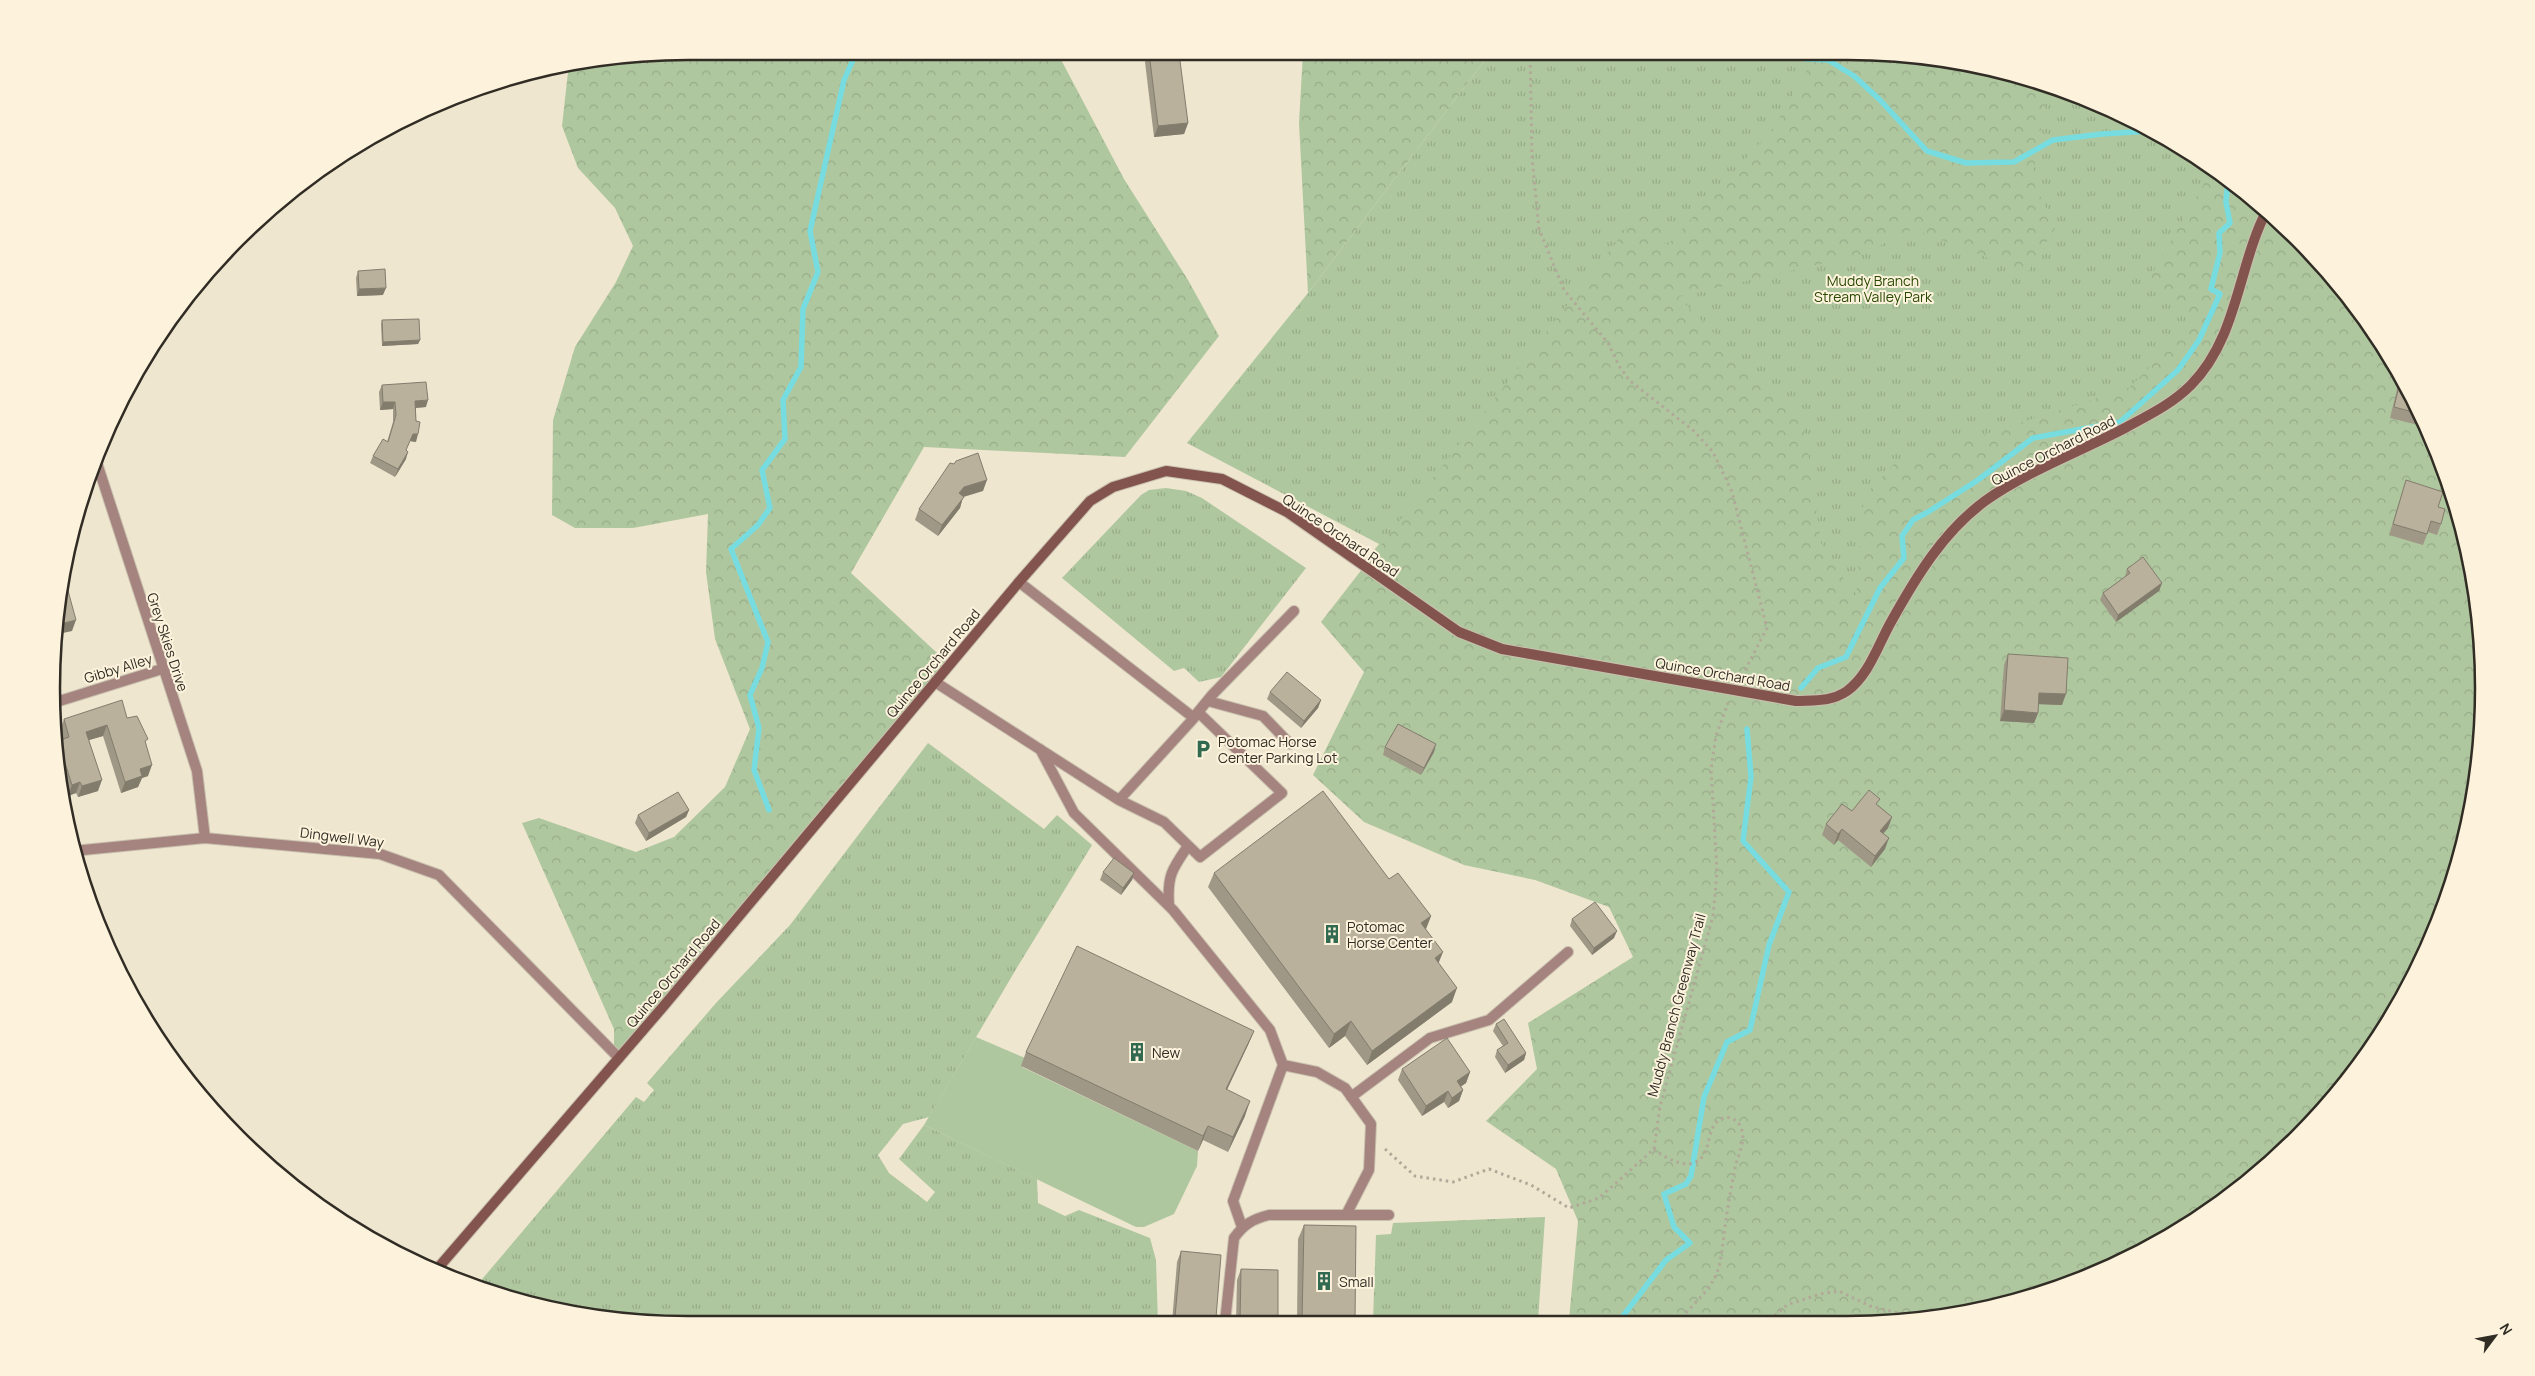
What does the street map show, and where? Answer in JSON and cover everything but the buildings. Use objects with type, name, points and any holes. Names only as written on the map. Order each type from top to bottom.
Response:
[{"type":"street","name":"Quince Orchard Road","points":[[441,1265],[619,1058],[1019,582],[1090,501],[1113,487],[1166,471],[1222,479],[1287,512],[1459,632],[1502,649],[1796,701],[1827,700],[1846,691],[1863,675],[1892,621],[1939,543],[1985,501],[2023,478],[2164,408],[2192,384],[2213,356],[2236,302],[2258,228],[2263,218]]},
{"type":"street","name":"Grey Skies Drive","points":[[99,470],[196,771],[205,838]]},
{"type":"street","points":[[935,682],[1119,800],[1164,822],[1200,857],[1282,793],[1196,715],[1019,582]]},
{"type":"street","points":[[1119,800],[1208,701],[1294,611]]},
{"type":"street","name":"Gibby Alley","points":[[60,700],[162,669]]},
{"type":"street","points":[[1208,701],[1263,716],[1290,744]]},
{"type":"street","points":[[1040,750],[1074,813],[1169,905],[1270,1030],[1283,1065],[1233,1201],[1242,1227]]},
{"type":"street","name":"Dingwell Way","points":[[81,850],[205,838],[380,854],[439,875],[619,1058]]},
{"type":"street","points":[[1169,905],[1167,883],[1171,871],[1188,846]]},
{"type":"street","points":[[1351,1097],[1430,1038],[1489,1020],[1568,952]]},
{"type":"street","points":[[1283,1065],[1317,1072],[1345,1088],[1371,1124],[1369,1170],[1346,1215]]},
{"type":"street","points":[[1226,1316],[1234,1238],[1242,1227],[1255,1219],[1270,1215],[1389,1215]]},
{"type":"path","name":"Muddy Branch Greenway Trail","points":[[1530,60],[1532,157],[1539,229],[1564,290],[1608,343],[1619,366],[1630,381],[1694,431],[1713,452],[1732,492],[1767,628],[1724,712],[1716,736],[1711,768],[1717,872],[1713,916],[1660,1106],[1654,1149]]},
{"type":"path","points":[[1371,1124],[1387,1152],[1415,1176],[1453,1182],[1489,1169],[1531,1185],[1569,1208],[1599,1198],[1654,1149],[1666,1159],[1678,1163],[1692,1162],[1705,1153],[1714,1126],[1721,1119],[1730,1117],[1734,1119],[1742,1129],[1743,1140],[1729,1197],[1719,1265],[1713,1281],[1683,1316]]},
{"type":"path","points":[[1775,1316],[1787,1305],[1820,1294],[1839,1291],[1870,1306],[1901,1314]]},
{"type":"green space","points":[[688,60],[1061,60],[1124,179],[1188,280],[1219,336],[1125,457],[924,447],[851,573],[950,665],[614,1064],[614,1029],[522,823],[539,818],[636,852],[674,837],[725,787],[750,729],[715,639],[706,572],[708,514],[633,528],[575,528],[552,515],[553,420],[575,347],[616,282],[633,246],[615,208],[578,168],[562,126],[568,71],[606,65]]},
{"type":"green space","points":[[1303,60],[1485,60],[1308,293],[1299,123]]},
{"type":"green space","name":"Muddy Branch Stream Valley Park","points":[[1485,60],[1888,61],[1970,72],[2010,81],[2049,93],[2125,125],[2161,144],[2196,166],[2259,214],[2225,310],[1857,670],[1417,599],[1367,559],[1379,544],[1187,443],[1308,293]]},
{"type":"green space","points":[[1813,60],[1888,61],[1929,65],[2010,81],[2047,92],[2032,180],[2056,227],[2027,273],[1913,229],[1863,254],[1678,297],[1804,424],[1821,543],[1856,598],[1864,496],[1895,463],[2129,388],[2193,324],[2146,284],[2209,175],[2261,216],[2291,244],[2345,306],[2391,374],[2427,448],[2442,486],[2454,525],[2470,606],[2474,647],[2474,729],[2463,811],[2454,851],[2442,890],[2427,928],[2391,1002],[2369,1037],[2319,1102],[2291,1132],[2229,1186],[2161,1232],[2125,1251],[2049,1283],[2010,1295],[1929,1311],[1847,1316],[1569,1316],[1578,1221],[1556,1169],[1486,1121],[1537,1069],[1528,1023],[1633,957],[1609,907],[1535,880],[1464,865],[1364,822],[1313,775],[1364,672],[1321,622],[1642,209],[1657,222],[1666,247],[1774,127]]},
{"type":"green space","points":[[1166,488],[1186,491],[1202,498],[1306,568],[1221,677],[1199,682],[1184,668],[1174,671],[1062,578],[1141,495],[1149,490]]},
{"type":"green space","points":[[928,743],[1044,829],[1057,815],[1092,845],[929,1117],[903,1124],[878,1155],[889,1173],[927,1202],[935,1192],[899,1159],[924,1125],[1037,1179],[1038,1203],[1065,1216],[1079,1210],[1150,1238],[1156,1260],[1158,1316],[647,1315],[565,1304],[525,1295],[481,1281],[636,1097],[644,1102],[654,1090],[647,1083],[716,1003],[790,925]]},
{"type":"green space","points":[[976,1037],[1025,1058],[1022,1067],[1198,1151],[1197,1166],[1174,1214],[1144,1227],[1136,1227],[924,1125]]},
{"type":"green space","points":[[1545,1217],[1538,1316],[1373,1316],[1376,1235],[1391,1234],[1393,1223]]},
{"type":"waterway","points":[[769,810],[754,770],[759,728],[750,695],[762,668],[768,642],[731,549],[758,525],[770,508],[762,470],[785,439],[783,400],[801,367],[803,309],[818,272],[810,231],[844,80],[853,60]]},
{"type":"waterway","points":[[1828,60],[1854,76],[1879,99],[1927,151],[1966,163],[2014,162],[2053,140],[2138,132]]},
{"type":"waterway","points":[[1801,688],[1818,668],[1846,657],[1880,588],[1904,558],[1902,536],[1913,520],[1978,480],[2033,438],[2120,422],[2178,370],[2199,340],[2220,294],[2211,289],[2220,253],[2219,233],[2230,223],[2226,202],[2227,189]]},
{"type":"waterway","points":[[1623,1316],[1666,1260],[1690,1243],[1674,1227],[1664,1194],[1686,1184],[1691,1176],[1704,1097],[1727,1042],[1750,1030],[1769,945],[1789,892],[1743,841],[1751,777],[1747,729]]},
{"type":"place","name":"Potomac Horse Center Parking Lot","points":[[1203,749]]},
{"type":"place","name":"Potomac Horse Center","points":[[1332,934]]},
{"type":"place","name":"New","points":[[1137,1052]]},
{"type":"place","name":"Small","points":[[1324,1281]]}]
